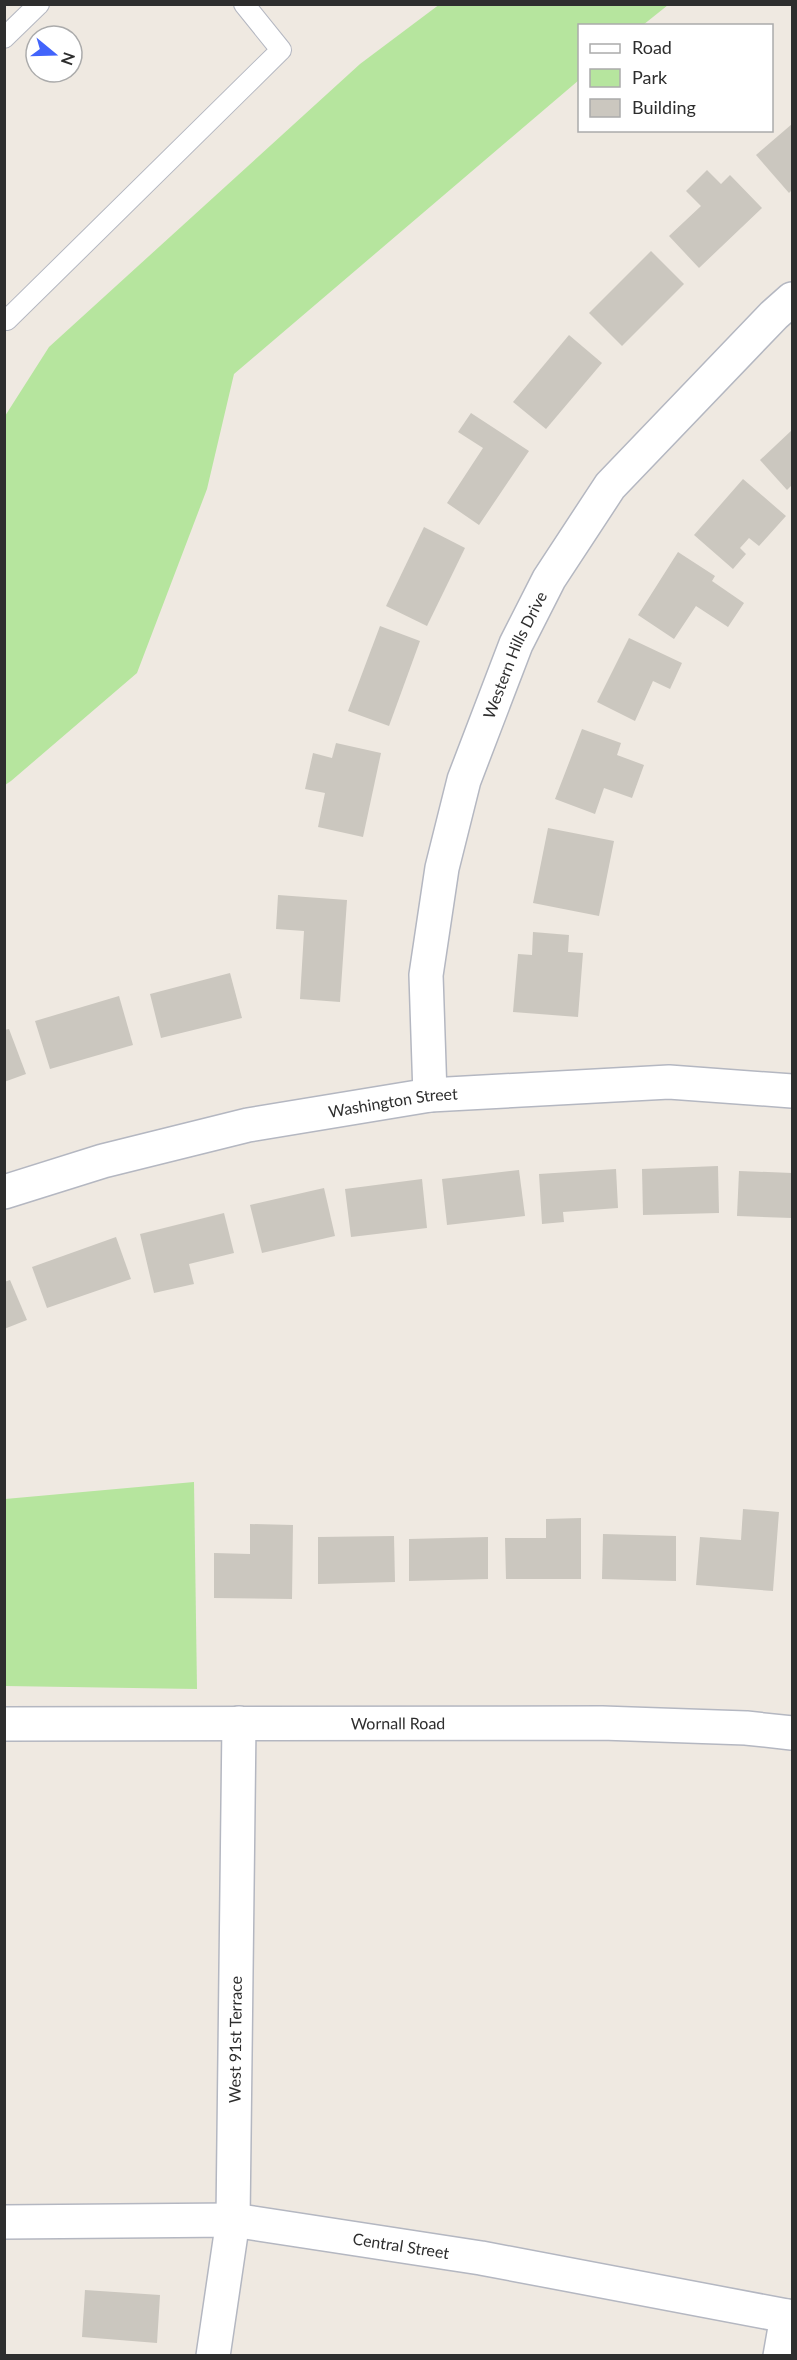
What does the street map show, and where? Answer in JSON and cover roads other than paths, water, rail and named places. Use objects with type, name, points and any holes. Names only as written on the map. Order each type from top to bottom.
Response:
[{"type":"street","name":"Western Hills Drive","points":[[430,1095],[426,975],[442,868],[464,780],[516,644],[549,579],[610,486],[792,298]]},
{"type":"street","name":"Washington Street","points":[[4,1192],[104,1161],[248,1125],[430,1095],[669,1082],[792,1090]]},
{"type":"street","name":"West 91st Terrace","points":[[213,2355],[233,2220],[239,1723]]},
{"type":"street","name":"Wornall Road","points":[[4,1724],[602,1723],[746,1728],[792,1733]]},
{"type":"street","name":"Central Street","points":[[4,2222],[233,2220],[481,2258],[790,2317]]},
{"type":"street","points":[[780,2355],[790,2317]]},
{"type":"lane","points":[[4,38],[39,4]]},
{"type":"lane","points":[[5,320],[280,50],[244,4]]}]
